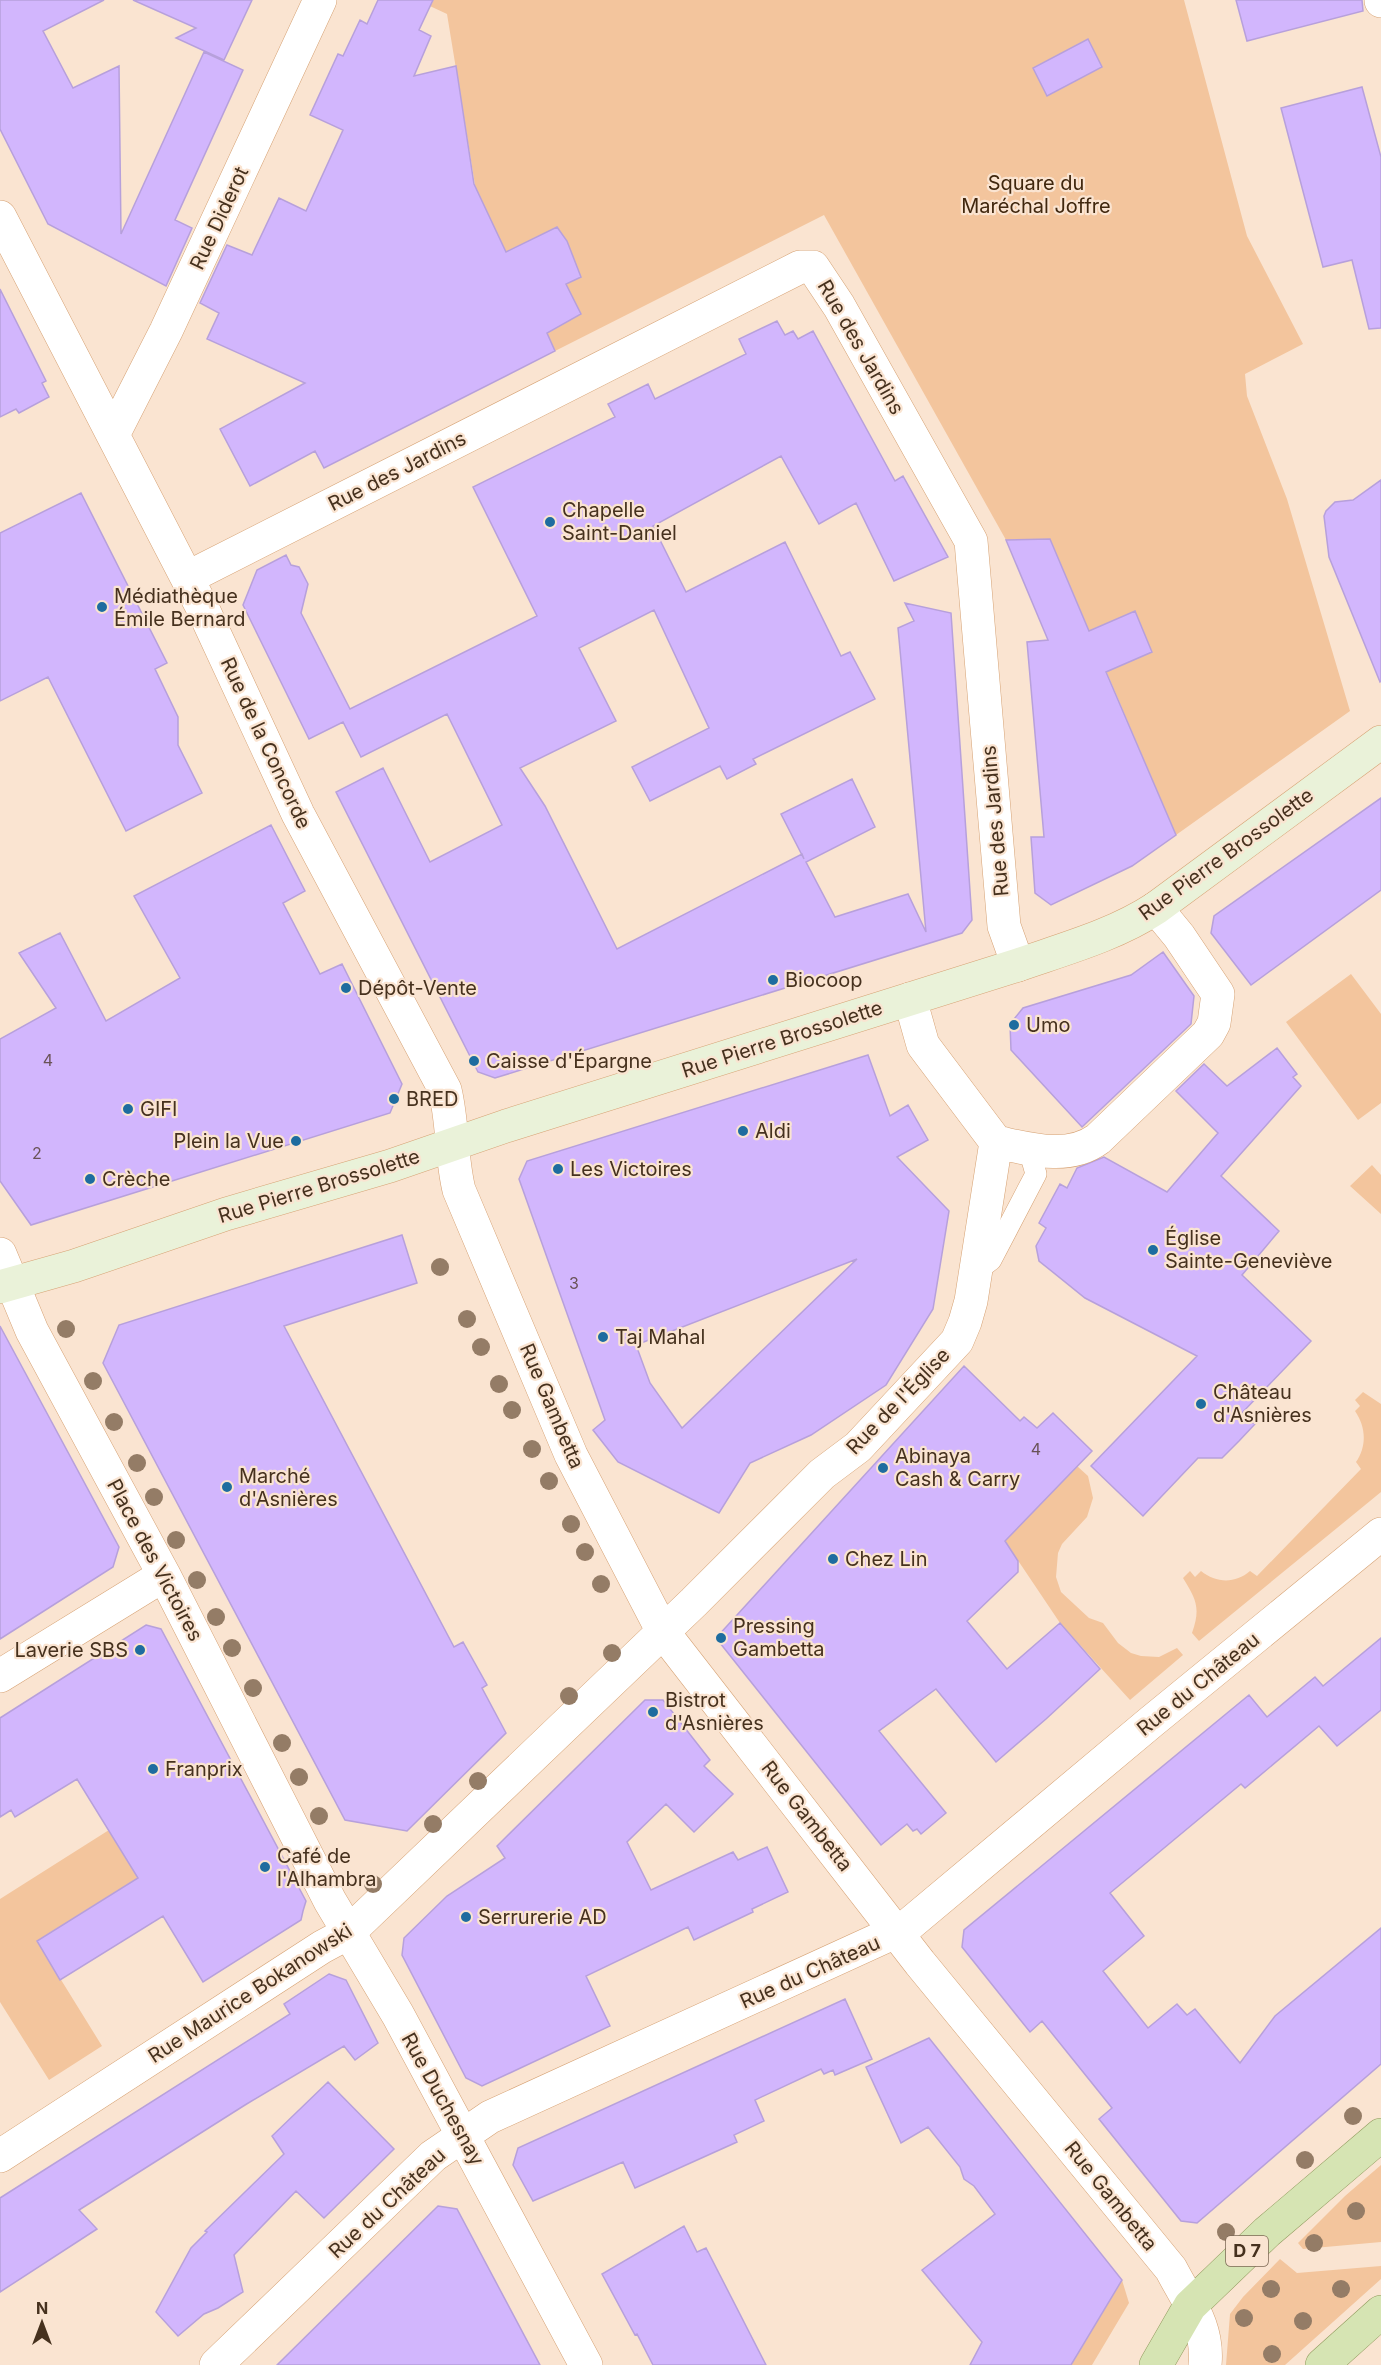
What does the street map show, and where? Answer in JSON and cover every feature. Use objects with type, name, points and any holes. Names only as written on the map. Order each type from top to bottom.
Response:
[{"type":"main road","name":"Rue Pierre Brossolette","points":[[7,1285],[74,1266],[226,1214],[453,1145],[1018,965],[1091,939],[1141,918],[1156,908],[1381,742]]},
{"type":"main road","points":[[1369,2144],[1381,2128]]},
{"type":"main road","name":"D 7","points":[[1156,2365],[1190,2306],[1267,2232],[1369,2144]]},
{"type":"main road","points":[[1322,2365],[1381,2312]]},
{"type":"street","name":"Rue Diderot","points":[[113,435],[166,331],[320,0]]},
{"type":"street","name":"Rue de la Concorde","points":[[0,217],[207,618],[298,814],[445,1090],[453,1145]]},
{"type":"street","name":"Rue des Jardins","points":[[187,578],[800,267],[813,267],[839,306],[971,541],[1004,926],[1018,965]]},
{"type":"street","points":[[910,999],[923,1044],[996,1142],[1029,1149],[1060,1152],[1084,1148],[1098,1139],[1208,1034],[1214,1023],[1218,994],[1179,936],[1156,908]]},
{"type":"street","name":"Rue de l'Église","points":[[663,1632],[822,1474],[858,1447],[957,1341],[965,1323],[996,1142]]},
{"type":"street","name":"Rue Gambetta","points":[[453,1145],[455,1175],[459,1190],[572,1455],[663,1632],[896,1933],[1171,2269],[1198,2317],[1205,2336],[1205,2365]]},
{"type":"street","name":"Place des Victoires","points":[[0,1254],[7,1285],[164,1575],[297,1837]]},
{"type":"street","name":"Rue du Château","points":[[216,2365],[433,2156],[490,2117],[896,1933],[926,1913],[1151,1722],[1381,1534]]},
{"type":"street","points":[[0,1676],[164,1575]]},
{"type":"street","name":"Rue Maurice Bokanowski","points":[[0,2156],[322,1947],[348,1933],[663,1632]]},
{"type":"street","name":"Rue Duchesnay","points":[[297,1837],[348,1933],[365,1957],[398,2015],[586,2365]]},
{"type":"lane","points":[[975,1271],[991,1260],[1036,1174],[1029,1149]]},
{"type":"green space","name":"Square du Maréchal Joffre","points":[[417,0],[1184,0],[1247,236],[1303,344],[1245,374],[1247,396],[1287,499],[1350,711],[1176,835],[1050,539],[1006,540],[824,215],[555,351],[476,191],[447,14]]},
{"type":"green space","points":[[1351,974],[1381,1014],[1381,1103],[1358,1120],[1286,1022]]},
{"type":"green space","points":[[1372,1165],[1381,1175],[1381,1214],[1350,1186]]},
{"type":"green space","points":[[1363,1392],[1381,1404],[1381,1492],[1199,1641],[1192,1633],[1197,1610],[1196,1604],[1183,1578],[1190,1571],[1195,1577],[1201,1571],[1219,1580],[1232,1580],[1250,1571],[1257,1576],[1361,1469],[1356,1462],[1362,1450],[1364,1436],[1355,1411],[1360,1406],[1355,1400]]},
{"type":"green space","points":[[1077,1466],[1088,1476],[1093,1498],[1087,1517],[1062,1544],[1058,1553],[1056,1577],[1061,1592],[1089,1618],[1103,1623],[1118,1643],[1131,1653],[1159,1657],[1177,1648],[1183,1655],[1130,1700],[1060,1623],[1005,1541]]},
{"type":"green space","points":[[109,1830],[138,1878],[37,1941],[102,2046],[49,2080],[0,2002],[0,1899]]},
{"type":"green space","points":[[1381,2165],[1381,2242],[1303,2249],[1298,2243],[1345,2196]]},
{"type":"green space","points":[[1280,2259],[1297,2273],[1381,2266],[1381,2279],[1285,2365],[1226,2365],[1230,2314],[1243,2297]]},
{"type":"green space","points":[[1122,2280],[1129,2303],[1092,2365],[1071,2365]]},
{"type":"building","points":[[0,0],[104,0],[43,31],[73,88],[119,66],[121,234],[204,52],[243,70],[175,220],[192,228],[166,286],[48,224],[0,129]]},
{"type":"building","points":[[133,0],[252,0],[224,60],[176,38],[196,28]]},
{"type":"building","points":[[378,0],[433,0],[419,30],[431,36],[414,76],[456,66],[474,184],[506,252],[557,227],[567,241],[581,277],[566,284],[581,314],[547,333],[555,351],[324,468],[315,451],[250,486],[220,429],[305,383],[207,339],[219,313],[200,303],[227,245],[252,255],[279,198],[306,211],[343,130],[310,115],[338,54],[343,56],[360,20],[367,24]]},
{"type":"building","points":[[1236,0],[1362,0],[1363,11],[1247,41]]},
{"type":"building","points":[[1088,39],[1102,67],[1047,96],[1033,68]]},
{"type":"building","points":[[1362,87],[1381,157],[1381,328],[1369,329],[1352,260],[1323,267],[1281,108]]},
{"type":"building","points":[[0,289],[46,381],[42,383],[49,397],[19,413],[16,409],[0,417]]},
{"type":"building","points":[[777,321],[785,335],[793,331],[798,339],[813,331],[895,481],[903,476],[948,557],[894,581],[856,503],[819,524],[781,456],[653,526],[686,592],[785,542],[841,656],[850,652],[875,699],[753,759],[756,764],[727,779],[720,766],[650,801],[632,767],[709,728],[654,610],[579,648],[616,721],[520,768],[545,806],[617,949],[802,854],[781,814],[852,779],[875,827],[806,862],[835,917],[908,894],[926,932],[898,628],[914,621],[905,603],[951,613],[972,920],[962,933],[495,1078],[478,1072],[336,792],[383,768],[430,862],[502,825],[447,714],[361,757],[343,722],[309,739],[243,605],[257,570],[286,555],[291,565],[299,567],[308,584],[301,613],[350,709],[537,616],[473,487],[615,417],[608,404],[648,384],[655,399],[746,354],[739,339]]},
{"type":"building","points":[[1381,480],[1380,682],[1329,557],[1324,516],[1335,502],[1353,500]]},
{"type":"building","points":[[81,493],[167,663],[155,669],[178,717],[178,745],[202,793],[126,831],[48,677],[0,701],[0,533]]},
{"type":"building","points":[[1050,539],[1089,631],[1135,611],[1152,652],[1106,672],[1176,835],[1132,866],[1051,905],[1035,893],[1031,837],[1044,837],[1027,642],[1048,640],[1006,540]]},
{"type":"building","points":[[1381,798],[1381,890],[1251,985],[1211,933],[1214,916]]},
{"type":"building","points":[[271,825],[305,891],[283,903],[320,974],[342,964],[402,1084],[390,1113],[31,1225],[0,1181],[0,1039],[56,1008],[19,953],[60,933],[106,1021],[180,978],[134,896]]},
{"type":"building","points":[[1163,952],[1194,996],[1191,1024],[1082,1127],[1011,1050],[1010,1024],[1023,1008],[1131,975]]},
{"type":"building","points":[[1277,1048],[1297,1074],[1293,1077],[1301,1086],[1221,1176],[1279,1231],[1242,1275],[1311,1341],[1239,1416],[1255,1424],[1239,1441],[1222,1458],[1198,1458],[1143,1516],[1091,1466],[1197,1356],[1085,1298],[1039,1261],[1036,1246],[1046,1228],[1039,1223],[1060,1184],[1067,1188],[1077,1168],[1104,1157],[1167,1192],[1218,1133],[1176,1091],[1204,1064],[1227,1086]]},
{"type":"building","points":[[868,1055],[890,1116],[908,1105],[928,1140],[897,1157],[949,1211],[933,1309],[886,1385],[811,1435],[750,1463],[719,1513],[618,1462],[593,1430],[605,1420],[519,1179],[527,1161]],"holes":[[[857,1259],[682,1428],[650,1383],[636,1345]]]},
{"type":"building","name":"Marché d'Asnières","points":[[402,1235],[417,1283],[284,1326],[454,1647],[463,1642],[487,1685],[482,1688],[506,1733],[407,1831],[345,1820],[103,1363],[119,1325]]},
{"type":"building","points":[[0,1326],[119,1547],[113,1567],[0,1639]]},
{"type":"building","points":[[964,1366],[1020,1421],[1024,1417],[1037,1428],[1053,1413],[1092,1451],[1005,1541],[1018,1561],[1018,1572],[967,1621],[1007,1669],[1060,1623],[1100,1669],[996,1762],[936,1689],[879,1731],[946,1813],[921,1834],[917,1829],[913,1831],[907,1824],[881,1845],[716,1638]]},
{"type":"building","points":[[146,1625],[161,1629],[306,1901],[301,1920],[203,1982],[163,1916],[60,1980],[37,1941],[138,1878],[77,1779],[15,1817],[11,1810],[0,1817],[0,1718]]},
{"type":"building","points":[[1381,1638],[1381,1710],[1337,1746],[1319,1726],[1245,1788],[1241,1784],[1110,1893],[1144,1936],[1103,1971],[1148,2028],[1177,2004],[1187,2015],[1195,2009],[1240,2063],[1275,2016],[1381,1928],[1381,2064],[1197,2223],[1181,2221],[1099,2119],[1112,2108],[1042,2021],[1030,2032],[962,1947],[964,1930],[1249,1695],[1267,1717],[1315,1677],[1323,1686]]},
{"type":"building","points":[[645,1700],[663,1700],[710,1760],[704,1766],[733,1794],[694,1832],[666,1804],[627,1842],[651,1890],[733,1852],[738,1860],[767,1847],[788,1892],[752,1909],[753,1912],[694,1940],[688,1927],[586,1976],[610,2026],[482,2086],[466,2078],[402,1955],[404,1938],[447,1896],[505,1858],[497,1846]]},
{"type":"building","points":[[329,1974],[346,1980],[378,2043],[355,2060],[344,2046],[245,2105],[79,2210],[97,2229],[0,2292],[0,2198],[290,2014],[284,2004]]},
{"type":"building","points":[[845,1999],[872,2059],[835,2075],[833,2070],[824,2074],[821,2069],[755,2100],[764,2121],[734,2135],[737,2142],[635,2188],[623,2162],[533,2201],[513,2165],[518,2148]]},
{"type":"building","points":[[929,2038],[1122,2280],[1071,2365],[970,2365],[982,2342],[922,2270],[995,2214],[974,2186],[964,2179],[960,2167],[928,2127],[901,2143],[866,2067]]},
{"type":"building","points":[[328,2082],[394,2149],[324,2218],[296,2191],[234,2255],[243,2292],[204,2314],[178,2336],[156,2312],[191,2248],[207,2232],[205,2231],[284,2154],[272,2136]]},
{"type":"building","points":[[438,2206],[457,2209],[540,2365],[277,2365]]},
{"type":"building","points":[[684,2226],[697,2252],[706,2248],[766,2365],[653,2365],[637,2334],[635,2335],[602,2274]]},
{"type":"place","name":"Chapelle Saint-Daniel","points":[[550,522]]},
{"type":"place","name":"Médiathèque Émile Bernard","points":[[102,607]]},
{"type":"place","name":"Biocoop","points":[[773,980]]},
{"type":"place","name":"Dépôt-Vente","points":[[346,988]]},
{"type":"place","name":"Umo","points":[[1014,1025]]},
{"type":"place","name":"Caisse d'Épargne","points":[[474,1061]]},
{"type":"place","name":"BRED","points":[[394,1099]]},
{"type":"place","name":"GIFI","points":[[128,1109]]},
{"type":"place","name":"Aldi","points":[[743,1131]]},
{"type":"place","name":"Plein la Vue","points":[[296,1141]]},
{"type":"place","name":"Les Victoires","points":[[558,1169]]},
{"type":"place","name":"Crèche","points":[[90,1179]]},
{"type":"place","name":"Église Sainte-Geneviève","points":[[1153,1250]]},
{"type":"place","name":"Taj Mahal","points":[[603,1337]]},
{"type":"place","name":"Château d'Asnières","points":[[1201,1404]]},
{"type":"place","name":"Abinaya Cash & Carry","points":[[883,1468]]},
{"type":"place","name":"Marché d'Asnières","points":[[227,1487]]},
{"type":"place","name":"Chez Lin","points":[[833,1559]]},
{"type":"place","name":"Pressing Gambetta","points":[[721,1638]]},
{"type":"place","name":"Laverie SBS","points":[[140,1650]]},
{"type":"place","name":"Bistrot d'Asnières","points":[[653,1712]]},
{"type":"place","name":"Franprix","points":[[153,1769]]},
{"type":"place","name":"Café de l'Alhambra","points":[[265,1867]]},
{"type":"place","name":"Serrurerie AD","points":[[466,1917]]}]
